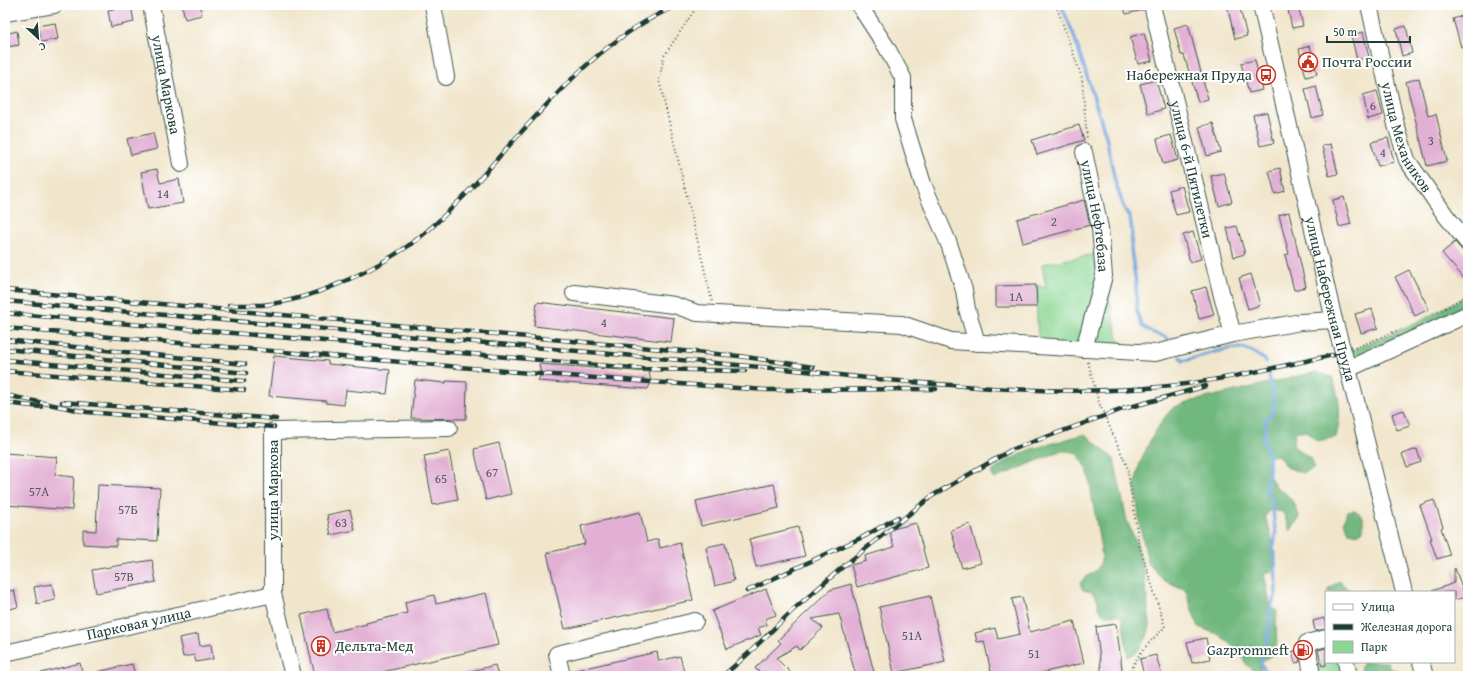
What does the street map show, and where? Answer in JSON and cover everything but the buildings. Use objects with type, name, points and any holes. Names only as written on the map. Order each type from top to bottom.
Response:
[{"type":"street","points":[[5,13],[54,5]]},
{"type":"street","name":"улица Маркова","points":[[151,5],[181,164]]},
{"type":"street","points":[[433,5],[446,77]]},
{"type":"street","points":[[859,5],[887,48],[903,78],[903,118],[923,184],[951,250],[964,290],[967,310],[977,343]]},
{"type":"street","name":"улица 6-й Пятилетки","points":[[1152,5],[1222,296],[1233,334]]},
{"type":"street","name":"улица Набережная Пруда","points":[[1261,5],[1334,320],[1348,369],[1404,591]]},
{"type":"street","name":"улица Механиков","points":[[1369,5],[1396,125],[1406,160],[1446,216],[1468,243]]},
{"type":"street","name":"улица Нефтебаза","points":[[1084,152],[1100,228],[1104,276],[1084,349]]},
{"type":"street","points":[[574,293],[674,305],[697,313],[902,324],[951,341],[1154,353],[1233,334],[1301,322],[1334,320]]},
{"type":"street","points":[[1348,369],[1468,314]]},
{"type":"street","name":"улица Маркова","points":[[292,676],[273,594],[272,431],[449,428]]},
{"type":"street","name":"Парковая улица","points":[[5,653],[273,594]]},
{"type":"street","points":[[562,676],[557,654],[695,621]]},
{"type":"street","points":[[1312,676],[1307,642],[1325,638]]},
{"type":"street","points":[[1346,663],[1349,676]]},
{"type":"street","points":[[1421,663],[1425,676]]},
{"type":"path","points":[[698,5],[664,56],[659,80],[715,314]]},
{"type":"path","points":[[1056,5],[1082,78],[1088,138],[1084,152]]},
{"type":"path","points":[[1437,312],[1468,295]]},
{"type":"path","points":[[1343,353],[1402,328]]},
{"type":"path","points":[[1084,349],[1098,404],[1127,466],[1140,544],[1166,627],[1141,652],[1132,672],[1132,676]]},
{"type":"green space","points":[[1102,253],[1104,276],[1121,351],[1038,347],[1036,285],[1046,288],[1042,264]]},
{"type":"green space","points":[[1468,295],[1468,314],[1348,369],[1343,353],[1424,319]]},
{"type":"green space","points":[[1316,372],[1332,377],[1337,392],[1339,406],[1338,428],[1336,437],[1317,441],[1306,431],[1296,431],[1293,446],[1310,458],[1314,469],[1303,473],[1286,467],[1278,455],[1270,456],[1266,470],[1275,486],[1287,495],[1294,503],[1299,516],[1297,522],[1290,531],[1283,512],[1271,510],[1265,516],[1270,530],[1274,556],[1274,570],[1264,574],[1270,603],[1277,612],[1277,643],[1272,655],[1261,663],[1260,676],[1258,676],[1247,665],[1236,648],[1219,635],[1199,627],[1186,590],[1163,580],[1148,563],[1140,526],[1135,484],[1140,463],[1151,439],[1164,418],[1174,407],[1193,401]]},
{"type":"green space","points":[[1085,434],[1114,459],[1127,521],[1137,544],[1144,573],[1150,625],[1147,637],[1137,652],[1128,657],[1122,618],[1118,615],[1105,615],[1098,609],[1098,600],[1092,592],[1083,590],[1080,583],[1097,569],[1101,562],[1102,556],[1088,472],[1077,453],[1060,451],[994,479],[991,473],[1006,461],[1032,449]]},
{"type":"green space","points":[[1355,510],[1363,517],[1363,531],[1359,534],[1349,532],[1344,522],[1347,511]]},
{"type":"green space","points":[[1339,581],[1348,589],[1348,591],[1328,591],[1328,589]]},
{"type":"green space","points":[[1323,661],[1325,661],[1325,663],[1340,663],[1344,676],[1319,676],[1317,668],[1319,663]]},
{"type":"green space","points":[[1362,663],[1388,663],[1389,668],[1402,672],[1400,676],[1365,676],[1361,673]]},
{"type":"waterway","points":[[1061,5],[1073,33],[1106,136],[1115,181],[1124,208],[1130,218],[1132,231],[1131,250],[1136,283],[1137,312],[1142,326],[1153,333],[1164,336],[1172,342]]},
{"type":"waterway","points":[[1180,357],[1183,361],[1220,351],[1241,348],[1254,352],[1266,362]]},
{"type":"waterway","points":[[1267,676],[1261,663],[1269,631],[1270,610],[1276,593],[1275,557],[1273,549],[1276,533],[1272,499],[1265,489],[1269,474],[1269,463],[1263,437],[1266,429],[1265,420],[1271,415],[1275,407],[1269,375]]},
{"type":"railway","points":[[229,305],[262,305],[279,303],[298,298],[335,285],[371,269],[410,245],[461,199],[558,92],[580,71],[626,34],[651,18],[678,5]]},
{"type":"railway","points":[[5,290],[739,356],[813,367]]},
{"type":"railway","points":[[5,301],[806,371],[897,381],[1033,390],[1087,391],[1169,386],[1231,377],[1333,355]]},
{"type":"railway","points":[[5,313],[644,369],[745,371]]},
{"type":"railway","points":[[5,328],[541,374],[766,390],[936,389]]},
{"type":"railway","points":[[5,340],[245,364]]},
{"type":"railway","points":[[5,349],[246,373]]},
{"type":"railway","points":[[5,360],[244,381]]},
{"type":"railway","points":[[5,371],[244,390]]},
{"type":"railway","points":[[723,676],[793,610],[845,565],[932,496],[1011,450],[1123,409],[1206,386]]},
{"type":"railway","points":[[5,395],[87,412],[274,427]]},
{"type":"railway","points":[[62,402],[276,419]]},
{"type":"railway","points":[[5,403],[41,407]]},
{"type":"railway","points":[[747,591],[865,536],[898,517]]},
{"type":"place","name":"Почта России","points":[[1308,62]]},
{"type":"place","name":"Набережная Пруда","points":[[1266,75]]},
{"type":"place","name":"Дельта-Мед","points":[[321,646]]},
{"type":"place","name":"Gazpromneft","points":[[1303,650]]}]
